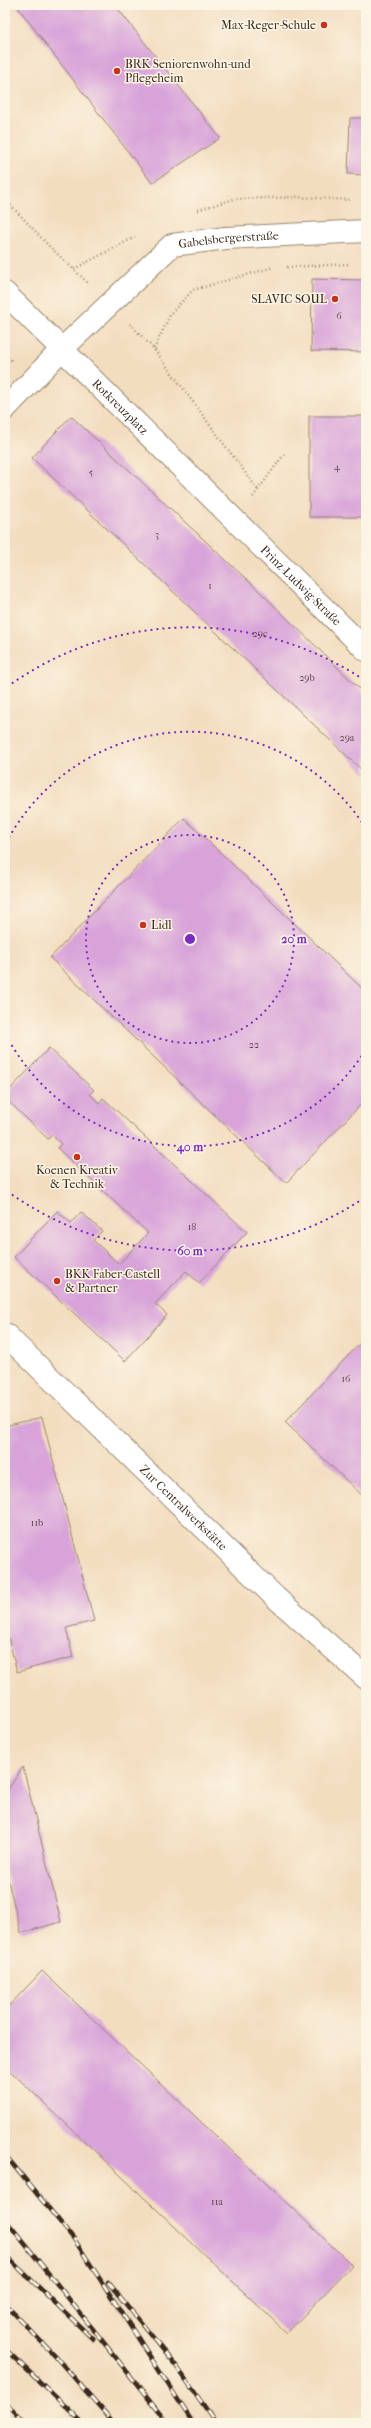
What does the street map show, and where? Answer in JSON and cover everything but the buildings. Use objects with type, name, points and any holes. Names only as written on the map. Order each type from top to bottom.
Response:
[{"type":"street","name":"Gabelsbergerstraße","points":[[61,350],[172,245],[226,238],[366,231]]},
{"type":"street","name":"Rotkreuzplatz","points":[[5,293],[235,522]]},
{"type":"street","points":[[5,409],[61,350]]},
{"type":"street","name":"Prinz-Ludwig-Straße","points":[[235,522],[366,650]]},
{"type":"street","name":"Zur Centralwerkstätte","points":[[5,1334],[275,1597],[366,1678]]},
{"type":"path","points":[[297,197],[358,200]]},
{"type":"path","points":[[5,199],[49,246],[154,348],[258,490]]},
{"type":"path","points":[[283,267],[358,263]]},
{"type":"path","points":[[154,348],[171,313],[193,290],[276,266]]},
{"type":"path","points":[[235,522],[284,453]]},
{"type":"railway","points":[[5,2155],[74,2239],[193,2423]]},
{"type":"railway","points":[[5,2219],[168,2423]]},
{"type":"railway","points":[[5,2255],[93,2339]]},
{"type":"railway","points":[[108,2282],[177,2367],[216,2423]]},
{"type":"railway","points":[[5,2304],[54,2355],[114,2423]]},
{"type":"railway","points":[[5,2349],[83,2423]]},
{"type":"railway","points":[[5,2402],[24,2423]]},
{"type":"place","name":"Max-Reger-Schule","points":[[324,25]]},
{"type":"place","name":"BRK Seniorenwohn-und Pflegeheim","points":[[117,71]]},
{"type":"place","name":"SLAVIC SOUL","points":[[335,299]]},
{"type":"place","name":"Lidl","points":[[143,925]]},
{"type":"place","name":"Koenen Kreativ & Technik","points":[[77,1157]]},
{"type":"place","name":"BKK Faber-Castell & Partner","points":[[57,1281]]}]
